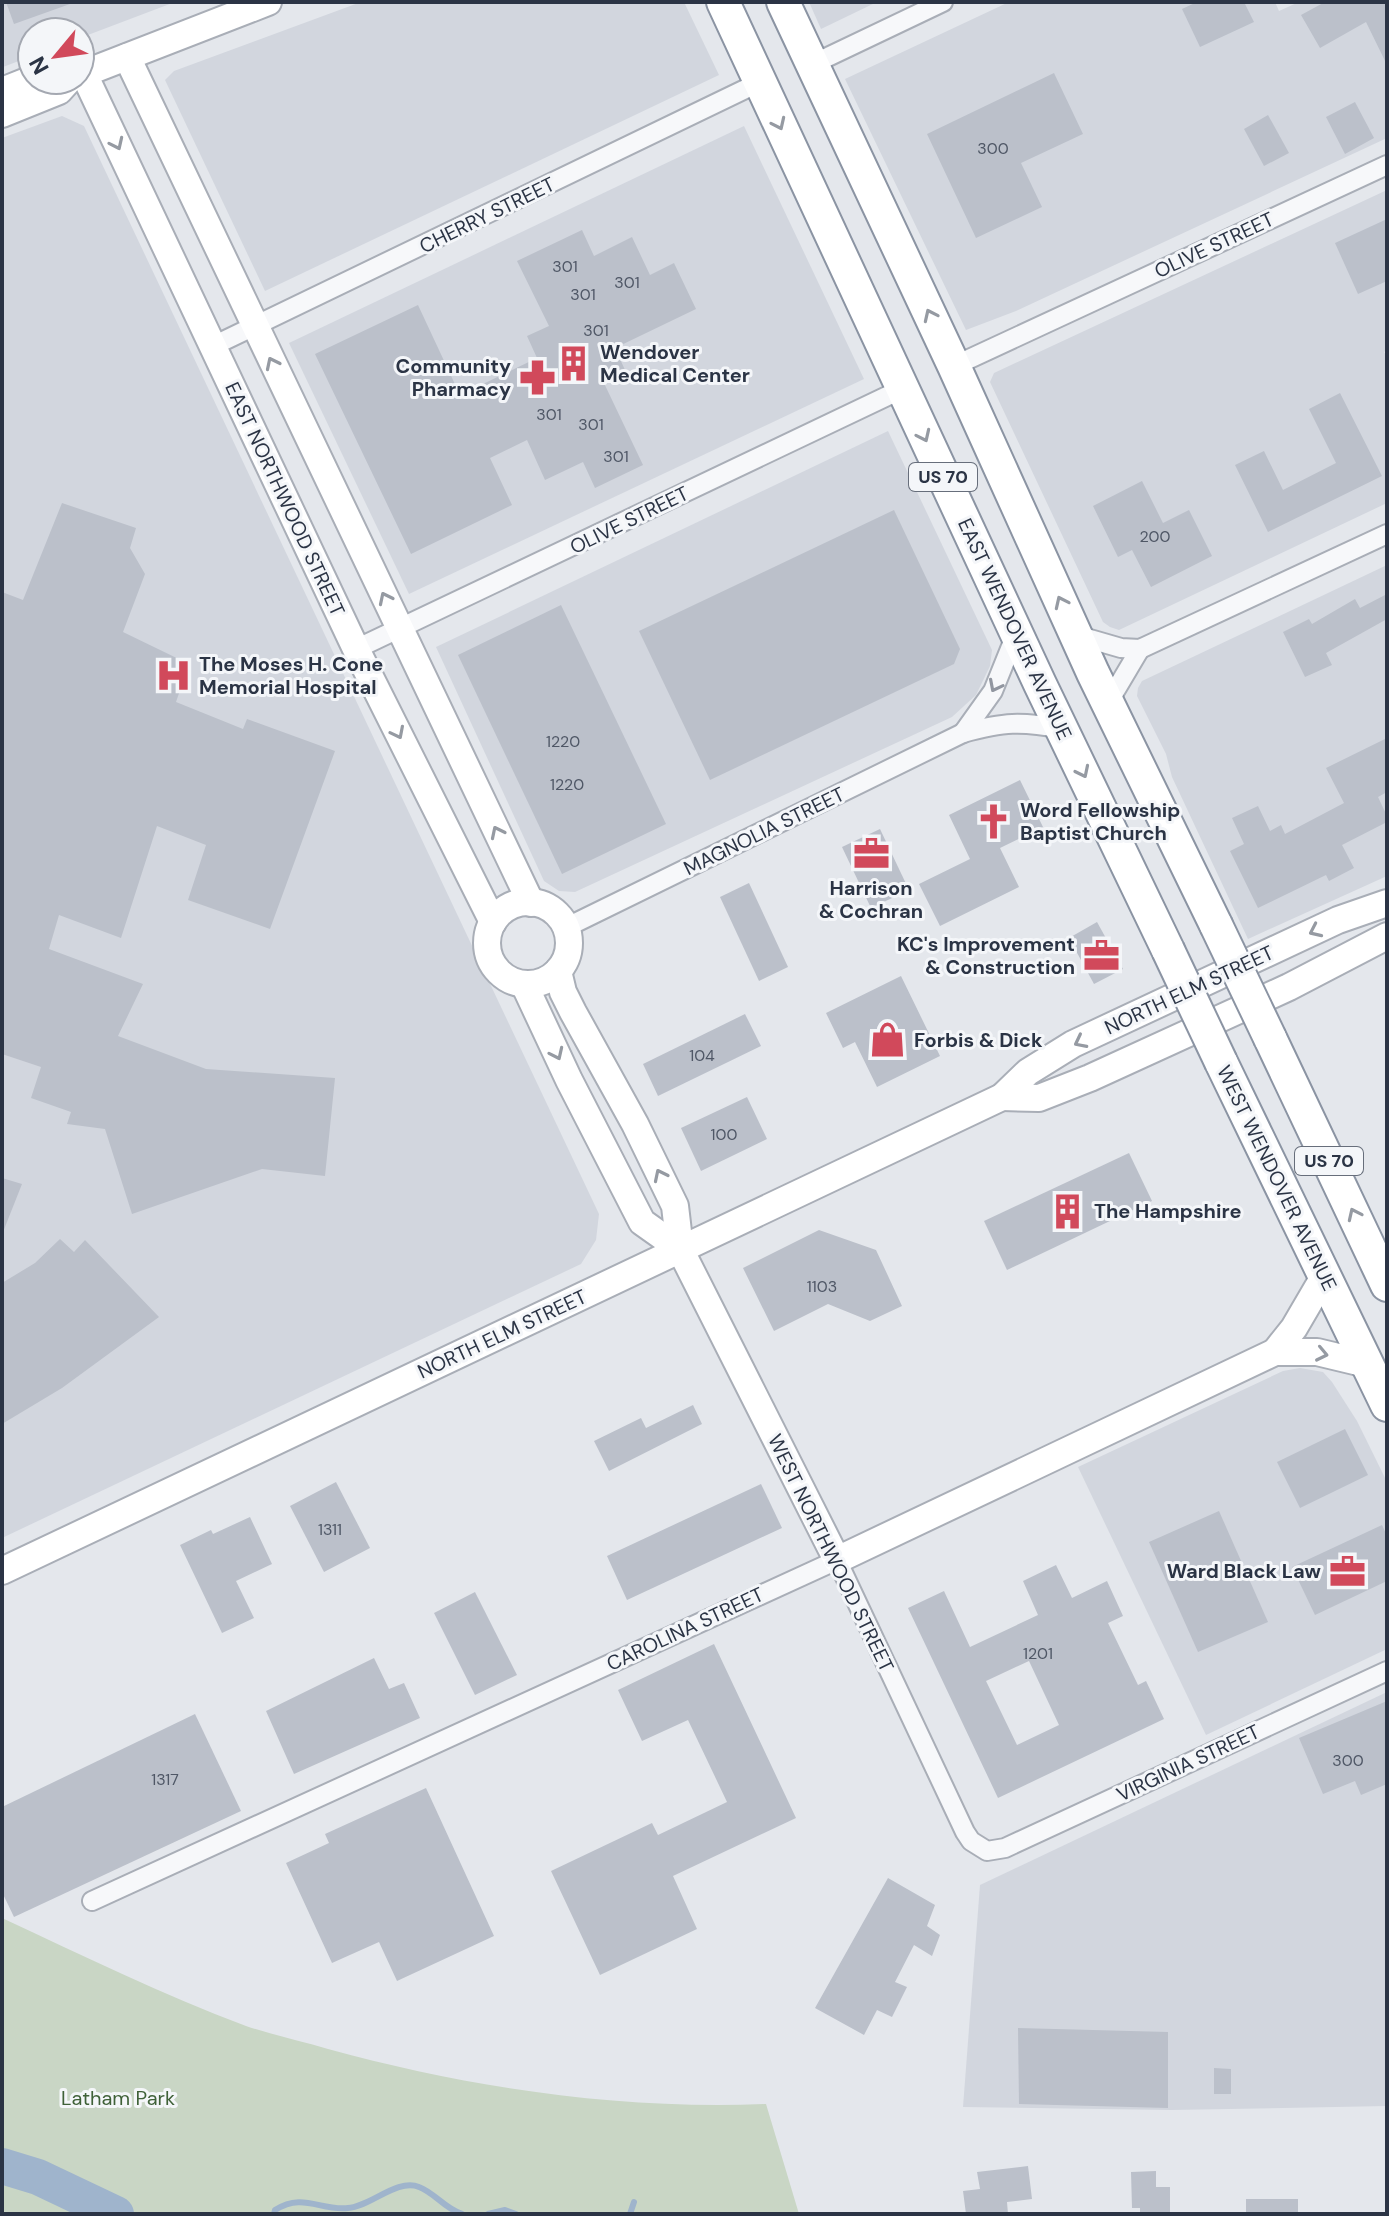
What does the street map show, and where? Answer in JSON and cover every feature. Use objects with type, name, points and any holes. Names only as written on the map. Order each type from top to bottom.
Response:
[{"type":"highway","name":"EAST WENDOVER AVENUE","points":[[723,2],[902,389],[1168,950]]},
{"type":"highway","name":"US 70","points":[[783,2],[1108,703],[1270,1038],[1378,1251],[1387,1285]]},
{"type":"highway","name":"WEST WENDOVER AVENUE","points":[[1168,950],[1387,1405]]},
{"type":"street","points":[[96,69],[268,2]]},
{"type":"street","points":[[813,64],[943,2]]},
{"type":"street","points":[[127,57],[531,903]]},
{"type":"street","name":"CHERRY STREET","points":[[213,346],[760,82]]},
{"type":"street","points":[[2,114],[47,96]]},
{"type":"street","name":"EAST NORTHWOOD STREET","points":[[82,96],[213,346],[356,649],[493,922],[487,941],[493,964],[507,979],[524,984]]},
{"type":"street","name":"OLIVE STREET","points":[[954,366],[1387,165]]},
{"type":"street","name":"OLIVE STREET","points":[[356,649],[902,389]]},
{"type":"street","points":[[1076,635],[1121,648],[1140,649],[1387,534]]},
{"type":"street","name":"MAGNOLIA STREET","points":[[963,733],[993,691],[1017,633]]},
{"type":"street","points":[[1108,703],[1140,649]]},
{"type":"street","name":"MAGNOLIA STREET","points":[[565,928],[963,733],[1018,722],[1062,729]]},
{"type":"street","points":[[493,922],[508,908],[531,903],[552,911],[565,928],[568,948],[558,971],[542,982],[524,984],[642,1222],[680,1249]]},
{"type":"street","name":"NORTH ELM STREET","points":[[2,1571],[1002,1097],[1028,1072],[1073,1044],[1338,920],[1387,903]]},
{"type":"street","name":"NORTH ELM STREET","points":[[1002,1097],[1039,1098],[1090,1078],[1289,987],[1387,936]]},
{"type":"street","points":[[558,971],[563,992],[635,1124],[675,1206],[680,1249]]},
{"type":"street","name":"WEST NORTHWOOD STREET","points":[[680,1249],[837,1560],[965,1832],[971,1841],[987,1851]]},
{"type":"street","name":"CAROLINA STREET","points":[[1275,1352],[1294,1328],[1325,1275]]},
{"type":"street","name":"CAROLINA STREET","points":[[92,1901],[837,1560],[1275,1352],[1317,1352],[1367,1364]]},
{"type":"street","name":"VIRGINIA STREET","points":[[987,1851],[1005,1848],[1387,1671]]},
{"type":"shaded area","points":[[2,2],[175,2],[96,32],[96,16],[16,16],[16,62],[3,67]]},
{"type":"shaded area","points":[[361,2],[684,2],[719,75],[265,291],[165,80],[174,71]]},
{"type":"shaded area","points":[[809,2],[877,2],[821,29]]},
{"type":"shaded area","points":[[1009,2],[1275,2],[1279,11],[1299,2],[1387,2],[1387,138],[1016,311],[966,330],[845,79]]},
{"type":"shaded area","name":"The Moses H. Cone Memorial Hospital","points":[[62,116],[84,126],[599,1214],[596,1240],[581,1264],[2,1538],[2,138]]},
{"type":"shaded area","points":[[744,126],[864,379],[409,594],[289,343]]},
{"type":"shaded area","points":[[1387,190],[1387,350],[1384,352],[1387,357],[1387,503],[1119,630],[1110,627],[1103,622],[990,382],[994,373]]},
{"type":"shaded area","points":[[888,431],[992,650],[990,666],[976,695],[952,717],[575,892],[559,891],[544,881],[436,647]]},
{"type":"shaded area","points":[[1387,565],[1387,876],[1248,939],[1172,777],[1166,754],[1137,696],[1138,688],[1142,681]]},
{"type":"shaded area","points":[[1300,1368],[1323,1372],[1332,1382],[1357,1421],[1387,1482],[1387,1649],[1206,1735],[1078,1467],[1283,1371]]},
{"type":"shaded area","points":[[1387,1692],[1387,2106],[1171,2110],[963,2107],[980,1885]]},
{"type":"green space","name":"Latham Park","points":[[2,1918],[153,1988],[246,2026],[382,2063],[490,2085],[600,2100],[766,2104],[799,2214],[2,2214]]},
{"type":"building","points":[[6,2],[70,4],[36,16],[16,16],[14,24]]},
{"type":"building","points":[[1197,2],[1244,2],[1254,22],[1200,47],[1182,9]]},
{"type":"building","points":[[1325,2],[1387,2],[1387,65],[1366,22],[1320,48],[1301,15]]},
{"type":"building","points":[[1054,73],[1083,134],[1021,163],[1042,207],[976,238],[927,134]]},
{"type":"building","points":[[1355,102],[1374,138],[1345,154],[1326,117]]},
{"type":"building","points":[[1268,115],[1289,153],[1264,166],[1244,129]]},
{"type":"building","points":[[1387,219],[1387,281],[1358,294],[1335,243]]},
{"type":"building","points":[[582,230],[594,256],[632,237],[650,275],[674,263],[696,309],[615,348],[625,370],[603,381],[643,465],[595,488],[583,462],[545,480],[527,440],[490,458],[512,505],[411,554],[315,354],[418,305],[460,395],[537,358],[527,336],[549,326],[517,261]]},
{"type":"building","points":[[1340,393],[1382,476],[1268,532],[1235,465],[1264,451],[1283,490],[1336,463],[1309,409]]},
{"type":"building","points":[[1142,481],[1163,523],[1189,510],[1212,556],[1151,587],[1132,550],[1118,557],[1093,506]]},
{"type":"building","points":[[62,503],[136,528],[130,548],[145,574],[123,632],[189,664],[176,702],[243,729],[247,719],[335,751],[270,929],[188,900],[206,845],[157,826],[121,938],[59,915],[49,949],[143,984],[118,1036],[206,1069],[335,1078],[325,1176],[262,1169],[132,1214],[105,1129],[67,1124],[71,1112],[31,1098],[41,1067],[2,1054],[2,592],[23,600]]},
{"type":"building","points":[[894,510],[960,649],[954,664],[710,780],[639,631]]},
{"type":"building","points":[[1387,594],[1387,619],[1326,653],[1332,665],[1305,677],[1283,632],[1309,619],[1312,624],[1355,599],[1360,608]]},
{"type":"building","points":[[561,605],[666,824],[562,874],[458,655]]},
{"type":"building","points":[[1387,738],[1387,792],[1378,797],[1387,822],[1342,845],[1354,868],[1329,881],[1326,875],[1258,908],[1230,851],[1244,844],[1232,818],[1258,806],[1270,831],[1281,825],[1285,834],[1344,803],[1326,768]]},
{"type":"building","points":[[1020,780],[1043,827],[1000,848],[1019,887],[940,926],[919,884],[970,859],[949,815]]},
{"type":"building","points":[[880,829],[909,890],[871,908],[842,847]]},
{"type":"building","points":[[749,883],[788,967],[759,981],[720,897]]},
{"type":"building","points":[[1097,922],[1123,969],[1094,984],[1069,938]]},
{"type":"building","points":[[901,976],[940,1056],[877,1087],[855,1042],[843,1048],[826,1013]]},
{"type":"building","points":[[745,1014],[761,1046],[658,1096],[643,1064]]},
{"type":"building","points":[[747,1097],[767,1139],[701,1171],[681,1128]]},
{"type":"building","name":"The Hampshire","points":[[1129,1153],[1152,1201],[1007,1270],[984,1221]]},
{"type":"building","points":[[2,1178],[22,1184],[3,1232],[2,1232]]},
{"type":"building","points":[[819,1230],[876,1250],[902,1306],[870,1321],[828,1304],[774,1331],[743,1268]]},
{"type":"building","points":[[60,1239],[74,1252],[85,1240],[159,1317],[62,1388],[2,1424],[2,1283],[35,1263]]},
{"type":"building","points":[[693,1405],[702,1424],[609,1471],[594,1441],[641,1418],[646,1428]]},
{"type":"building","points":[[1345,1429],[1368,1475],[1300,1508],[1277,1462]]},
{"type":"building","points":[[336,1482],[370,1548],[324,1572],[290,1506]]},
{"type":"building","points":[[761,1484],[782,1528],[627,1600],[607,1556]]},
{"type":"building","points":[[1219,1511],[1268,1622],[1198,1652],[1149,1542]]},
{"type":"building","points":[[250,1517],[272,1564],[236,1581],[254,1618],[222,1633],[180,1545],[211,1530],[213,1534]]},
{"type":"building","points":[[1382,1525],[1387,1536],[1387,1581],[1315,1615],[1292,1567]]},
{"type":"building","points":[[1056,1565],[1072,1598],[1107,1581],[1123,1616],[1108,1623],[1138,1685],[1146,1681],[1164,1719],[998,1798],[908,1608],[944,1591],[970,1647],[1038,1615],[1023,1581]],"holes":[[[1029,1661],[1059,1725],[1017,1745],[986,1681]]]},
{"type":"building","points":[[475,1592],[517,1675],[475,1695],[434,1613]]},
{"type":"building","points":[[714,1644],[796,1818],[673,1876],[697,1929],[600,1975],[551,1871],[652,1823],[658,1835],[727,1802],[688,1720],[642,1741],[618,1690]]},
{"type":"building","points":[[374,1658],[389,1689],[404,1683],[420,1718],[294,1774],[266,1711]]},
{"type":"building","points":[[1387,1701],[1387,1784],[1361,1795],[1355,1781],[1323,1794],[1299,1738]]},
{"type":"building","points":[[195,1714],[241,1811],[14,1917],[2,1892],[2,1807]]},
{"type":"building","points":[[426,1788],[494,1936],[397,1981],[379,1942],[332,1963],[286,1863],[329,1843],[325,1834]]},
{"type":"building","points":[[888,1878],[935,1905],[927,1926],[940,1935],[932,1956],[914,1945],[895,1982],[907,1987],[892,2017],[877,2010],[864,2035],[815,2008]]},
{"type":"building","points":[[1018,2028],[1168,2032],[1168,2108],[1019,2104]]},
{"type":"building","points":[[1214,2068],[1231,2069],[1231,2094],[1214,2094]]},
{"type":"building","points":[[1028,2166],[1032,2199],[1007,2202],[1008,2214],[966,2214],[963,2191],[980,2189],[977,2172]]},
{"type":"building","points":[[1156,2171],[1156,2187],[1170,2187],[1170,2214],[1140,2214],[1140,2208],[1132,2208],[1131,2172]]},
{"type":"building","points":[[1246,2199],[1298,2199],[1298,2214],[1246,2214]]},
{"type":"waterway","points":[[2,2166],[38,2177],[116,2214]]},
{"type":"waterway","points":[[274,2214],[275,2210],[285,2205],[303,2202],[348,2208],[393,2189],[411,2185],[425,2190],[462,2214]]},
{"type":"waterway","points":[[630,2214],[634,2202]]},
{"type":"waterway","points":[[488,2214],[505,2210],[516,2214]]},
{"type":"place","name":"Wendover Medical Center","points":[[574,364]]},
{"type":"place","name":"Community Pharmacy","points":[[537,377]]},
{"type":"place","name":"The Moses H. Cone Memorial Hospital","points":[[173,676]]},
{"type":"place","name":"Word Fellowship Baptist Church","points":[[994,822]]},
{"type":"place","name":"Harrison & Cochran","points":[[871,853]]},
{"type":"place","name":"KC's Improvement & Construction","points":[[1101,956]]},
{"type":"place","name":"Forbis & Dick","points":[[888,1040]]},
{"type":"place","name":"The Hampshire","points":[[1068,1211]]},
{"type":"place","name":"Ward Black Law","points":[[1347,1571]]}]
